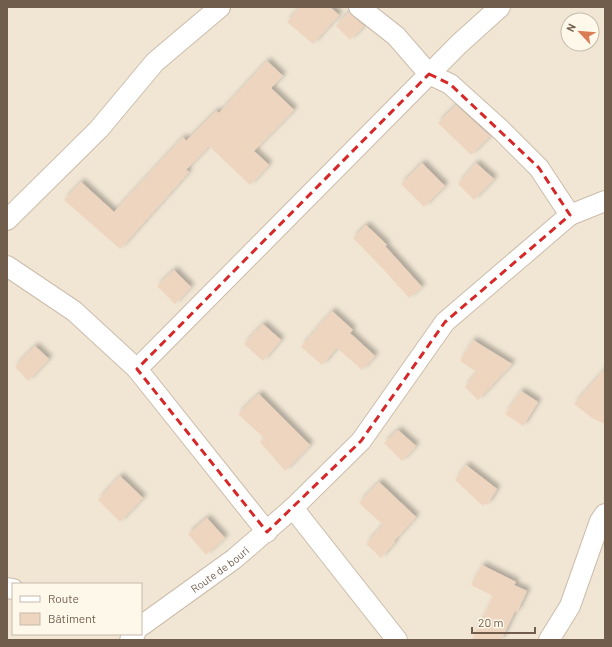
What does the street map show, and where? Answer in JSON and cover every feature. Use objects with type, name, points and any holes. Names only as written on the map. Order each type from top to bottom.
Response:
[{"type":"street","points":[[7,220],[99,129],[155,62],[220,7]]},
{"type":"street","points":[[359,7],[396,36],[429,74],[450,84],[540,168],[570,216]]},
{"type":"street","points":[[137,369],[459,44],[500,7]]},
{"type":"street","name":"Route de bouri","points":[[142,625],[234,559],[267,532],[294,508],[361,441],[445,322],[570,216],[605,201]]},
{"type":"street","points":[[7,266],[74,311],[137,369],[267,532]]},
{"type":"street","points":[[294,508],[397,640]]},
{"type":"street","points":[[549,640],[570,606],[600,522],[605,514]]},
{"type":"highlighted area","points":[[429,74],[450,84],[539,168],[570,215],[445,322],[361,441],[267,532],[137,369]]},
{"type":"shaded area","points":[[7,7],[605,7],[605,640],[7,640]]},
{"type":"building","points":[[300,7],[330,7],[339,15],[313,44],[287,22]]},
{"type":"building","points":[[349,12],[364,26],[350,40],[336,26]]},
{"type":"building","points":[[267,61],[283,76],[271,88],[294,110],[254,151],[269,165],[250,185],[209,146],[186,170],[189,172],[120,249],[64,200],[81,182],[114,212],[183,137],[186,141],[216,111],[219,113]]},
{"type":"building","points":[[456,105],[490,136],[471,155],[438,123]]},
{"type":"building","points":[[422,163],[445,186],[424,207],[401,184]]},
{"type":"building","points":[[476,163],[494,179],[474,200],[458,184]]},
{"type":"building","points":[[366,225],[387,245],[385,246],[422,287],[409,298],[353,238]]},
{"type":"building","points":[[174,270],[191,287],[175,304],[157,286]]},
{"type":"building","points":[[332,311],[353,330],[350,333],[375,356],[362,370],[337,348],[322,365],[301,347]]},
{"type":"building","points":[[263,324],[281,340],[263,361],[244,344]]},
{"type":"building","points":[[473,340],[512,364],[478,400],[465,387],[477,372],[460,361]]},
{"type":"building","points":[[35,346],[49,359],[28,381],[15,367]]},
{"type":"building","points":[[605,369],[605,424],[592,418],[574,404]]},
{"type":"building","points":[[521,391],[538,402],[523,426],[505,414]]},
{"type":"building","points":[[259,394],[310,445],[285,471],[260,442],[264,438],[238,414]]},
{"type":"building","points":[[398,430],[416,446],[402,461],[384,443]]},
{"type":"building","points":[[466,465],[497,489],[487,505],[485,503],[483,506],[455,480]]},
{"type":"building","points":[[120,476],[143,498],[120,522],[98,500]]},
{"type":"building","points":[[379,482],[416,517],[381,558],[366,544],[383,525],[359,503]]},
{"type":"building","points":[[207,518],[225,538],[206,555],[188,534]]},
{"type":"building","points":[[482,565],[516,582],[514,585],[527,591],[517,612],[515,611],[501,640],[472,640],[493,596],[471,585]]}]
